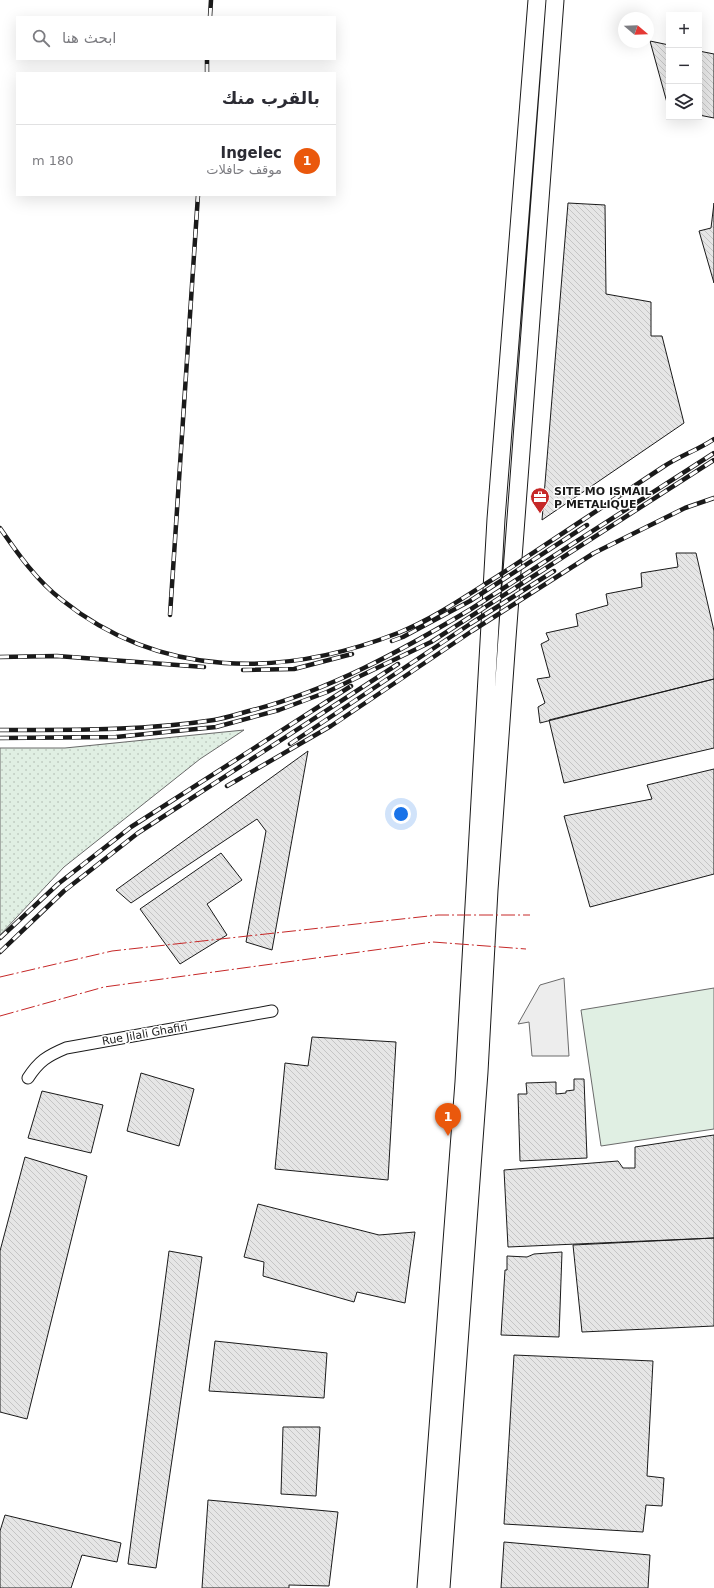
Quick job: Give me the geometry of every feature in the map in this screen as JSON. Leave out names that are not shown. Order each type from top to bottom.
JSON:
[{"type":"main road","points":[[426,1588],[464,1076],[496,519],[537,0]]},
{"type":"main road","points":[[441,1588],[479,1072],[489,882],[506,638],[555,0]]},
{"type":"street","name":"Rue Jilali Ghafiri","points":[[28,1078],[37,1065],[48,1056],[66,1048],[272,1011]]},
{"type":"green space","points":[[244,730],[200,759],[64,867],[0,935],[0,748],[65,748]]},
{"type":"green space","points":[[714,988],[714,1129],[601,1146],[581,1010]]},
{"type":"shaded area","points":[[564,978],[569,1056],[532,1056],[529,1022],[518,1024],[540,985]]},
{"type":"building","points":[[654,42],[666,44],[666,99],[652,48],[654,48]]},
{"type":"building","points":[[702,52],[714,54],[714,118],[702,116]]},
{"type":"building","points":[[568,203],[605,205],[606,294],[651,302],[651,336],[662,336],[684,423],[542,520]]},
{"type":"building","points":[[714,203],[714,283],[699,231],[711,228]]},
{"type":"building","points":[[676,553],[696,553],[714,631],[714,679],[540,723],[538,707],[545,703],[537,679],[550,677],[541,644],[549,640],[546,633],[578,626],[576,614],[608,605],[606,594],[642,587],[641,573],[678,567]]},
{"type":"building","points":[[714,679],[714,748],[564,783],[549,720]]},
{"type":"building","points":[[308,751],[272,950],[246,942],[266,831],[257,819],[131,903],[116,890]]},
{"type":"building","points":[[714,769],[714,874],[590,907],[564,816],[652,799],[647,785]]},
{"type":"building","points":[[221,853],[242,880],[207,904],[227,935],[180,964],[140,909]]},
{"type":"building","points":[[312,1037],[396,1042],[388,1180],[275,1169],[285,1063],[308,1066]]},
{"type":"building","points":[[141,1073],[194,1089],[179,1146],[127,1131]]},
{"type":"building","points":[[574,1079],[584,1079],[587,1158],[520,1161],[518,1094],[527,1094],[526,1083],[556,1082],[556,1094],[566,1093],[566,1091],[574,1090]]},
{"type":"building","points":[[42,1091],[103,1105],[91,1153],[28,1138]]},
{"type":"building","points":[[714,1135],[714,1238],[508,1247],[504,1170],[618,1161],[623,1168],[635,1168],[635,1147]]},
{"type":"building","points":[[25,1157],[87,1176],[27,1419],[0,1412],[0,1251]]},
{"type":"building","points":[[258,1204],[379,1235],[415,1232],[405,1303],[357,1292],[354,1302],[263,1276],[264,1262],[244,1257]]},
{"type":"building","points":[[714,1238],[714,1326],[582,1332],[573,1245]]},
{"type":"building","points":[[169,1251],[202,1257],[156,1568],[128,1564]]},
{"type":"building","points":[[562,1252],[559,1337],[501,1335],[507,1256],[527,1257],[534,1254]]},
{"type":"building","points":[[215,1341],[327,1353],[324,1398],[209,1391]]},
{"type":"building","points":[[514,1355],[653,1361],[647,1476],[664,1478],[662,1506],[646,1505],[643,1532],[504,1524]]},
{"type":"building","points":[[283,1427],[320,1427],[316,1496],[281,1494]]},
{"type":"building","points":[[208,1500],[338,1512],[329,1586],[289,1585],[289,1588],[202,1588]]},
{"type":"building","points":[[5,1515],[121,1543],[117,1562],[82,1555],[71,1588],[0,1588],[0,1531]]},
{"type":"building","points":[[504,1542],[650,1555],[648,1588],[501,1588]]},
{"type":"railway","points":[[210,16],[211,0]]},
{"type":"railway","points":[[207,60],[207,72]]},
{"type":"railway","points":[[170,615],[198,196]]},
{"type":"railway","points":[[0,528],[28,567],[53,593],[100,626],[140,645],[181,657],[224,663],[267,663],[311,658],[355,648],[398,633],[424,621],[498,576],[669,463],[714,439]]},
{"type":"railway","points":[[0,730],[107,729],[187,724],[227,717],[278,703],[307,693],[363,668],[445,625],[714,453]]},
{"type":"railway","points":[[0,738],[116,737],[216,727],[279,710],[327,692],[431,642],[714,460]]},
{"type":"railway","points":[[227,786],[331,726],[472,631],[594,553],[685,508],[714,498]]},
{"type":"railway","points":[[392,641],[403,637],[470,601],[587,525]]},
{"type":"railway","points":[[290,744],[470,624],[554,571]]},
{"type":"railway","points":[[243,670],[294,669],[352,654]]},
{"type":"railway","points":[[0,657],[57,656],[204,667]]},
{"type":"railway","points":[[0,952],[64,891],[138,833],[398,664]]},
{"type":"railway","points":[[0,938],[58,884],[131,827],[351,686]]},
{"type":"power","points":[[0,977],[112,951],[438,915],[530,915]]},
{"type":"power","points":[[0,1016],[104,987],[433,942],[526,949]]},
{"type":"place","name":"SITE MO ISMAIL P METALIQUE","points":[[540,514]]},
{"type":"place","name":"Ingelec","points":[[448,1136]]}]
